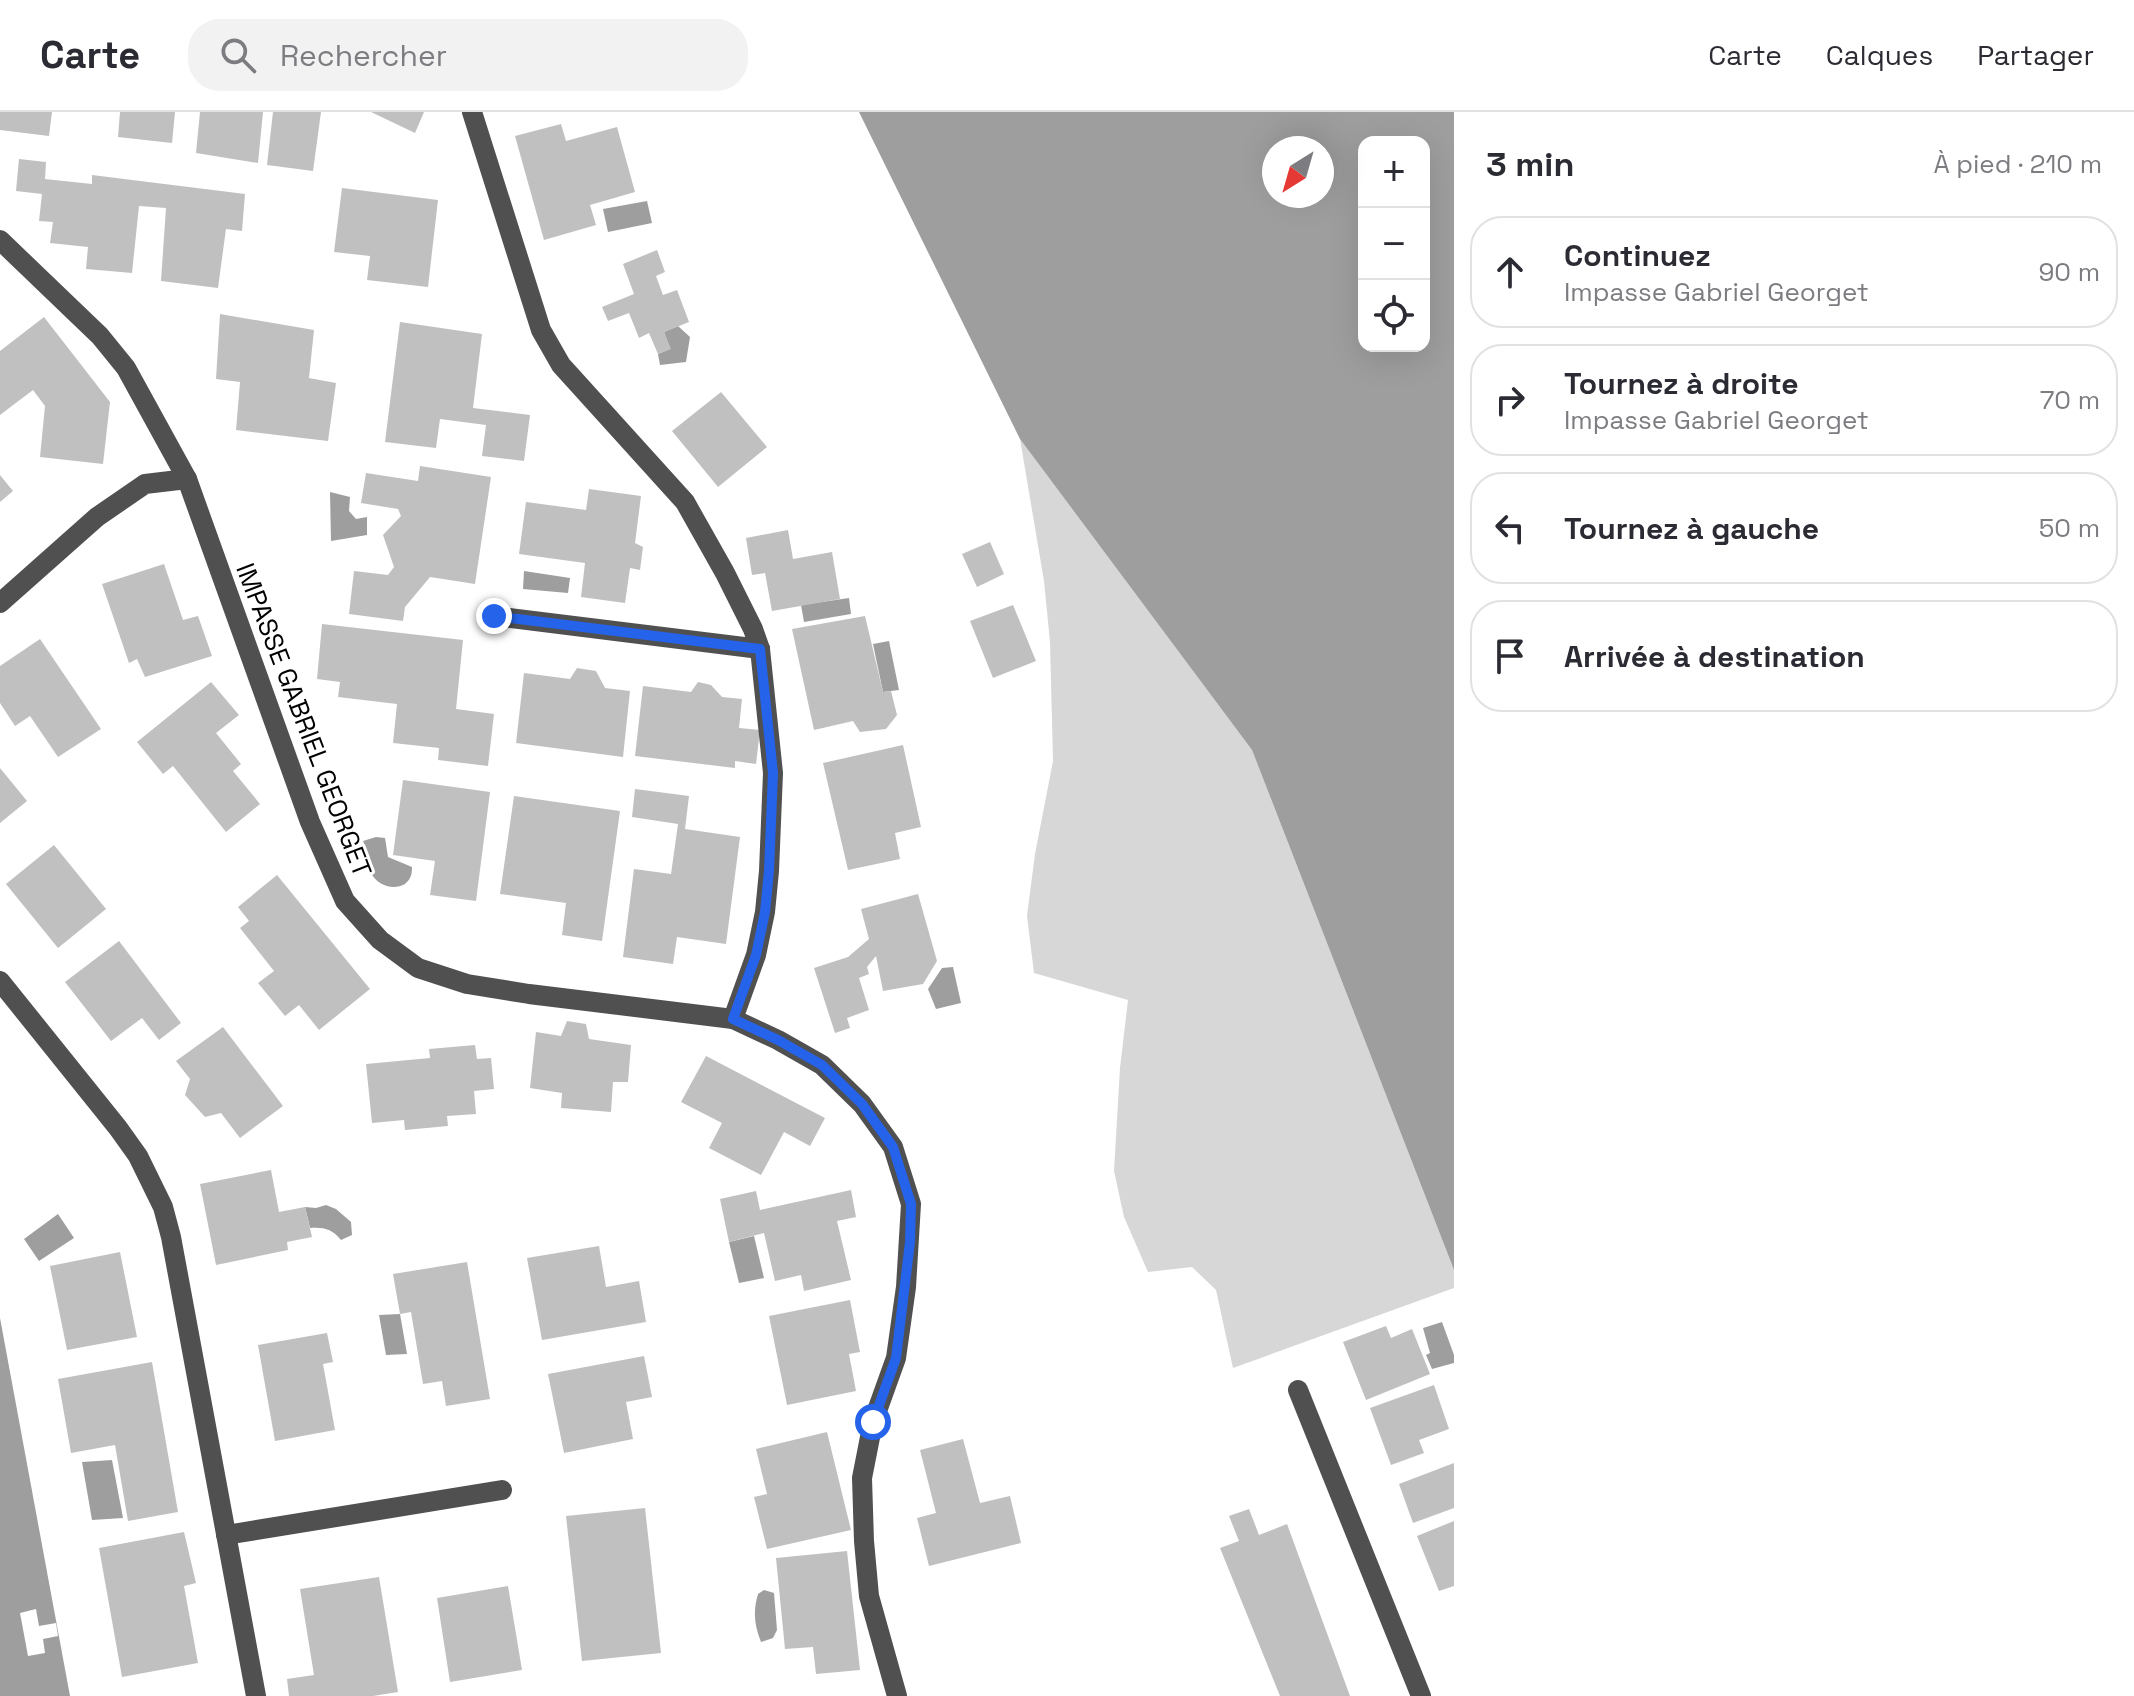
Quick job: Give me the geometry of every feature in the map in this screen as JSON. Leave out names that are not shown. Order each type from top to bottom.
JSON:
[{"type":"street","points":[[472,112],[541,330],[561,365],[685,502],[725,573],[760,649],[773,773],[769,871],[756,955],[733,1019]]},
{"type":"street","name":"IMPASSE GABRIEL GEORGET","points":[[0,240],[100,336],[126,368],[187,479],[310,822],[345,901],[380,940],[418,968],[467,984],[733,1019],[822,1065],[862,1104],[893,1147],[911,1204],[906,1287],[896,1358],[873,1422],[862,1478],[869,1596],[897,1696]]},
{"type":"street","points":[[0,603],[97,517],[145,484],[187,479]]},
{"type":"street","points":[[494,616],[760,649]]},
{"type":"street","points":[[0,981],[118,1128],[138,1156],[163,1207],[256,1696]]},
{"type":"street","points":[[1298,1390],[1421,1696]]},
{"type":"street","points":[[226,1535],[502,1490]]},
{"type":"shaded area","points":[[859,112],[1454,112],[1454,1270],[1252,750],[1020,439]]},
{"type":"shaded area","points":[[647,201],[652,223],[608,232],[603,209]]},
{"type":"shaded area","points":[[678,326],[690,337],[686,362],[660,365],[658,354],[670,349],[664,332]]},
{"type":"shaded area","points":[[1020,439],[1252,750],[1454,1270],[1454,1288],[1233,1368],[1216,1290],[1192,1267],[1148,1272],[1124,1217],[1114,1171],[1120,1068],[1128,1000],[1034,973],[1027,916],[1053,761],[1050,642],[1044,581]]},
{"type":"shaded area","points":[[330,492],[350,497],[349,511],[356,519],[367,517],[367,535],[331,541]]},
{"type":"shaded area","points":[[524,571],[570,578],[568,593],[523,589]]},
{"type":"shaded area","points":[[849,598],[851,614],[804,622],[801,605]]},
{"type":"shaded area","points":[[889,641],[899,690],[883,692],[873,644]]},
{"type":"shaded area","points":[[385,838],[388,857],[412,867],[411,876],[405,884],[386,886],[371,873],[363,841]]},
{"type":"shaded area","points":[[953,967],[961,1003],[936,1009],[928,989],[942,968]]},
{"type":"shaded area","points":[[326,1205],[351,1222],[352,1235],[341,1240],[327,1230],[310,1228],[305,1207]]},
{"type":"shaded area","points":[[58,1214],[74,1238],[39,1261],[24,1239]]},
{"type":"shaded area","points":[[754,1236],[764,1278],[739,1283],[729,1242]]},
{"type":"shaded area","points":[[400,1314],[407,1354],[386,1355],[379,1315]]},
{"type":"shaded area","points":[[0,1318],[70,1696],[0,1696]]},
{"type":"shaded area","points":[[1442,1322],[1454,1363],[1432,1369],[1426,1355],[1430,1353],[1423,1328]]},
{"type":"shaded area","points":[[112,1460],[123,1518],[92,1520],[82,1462]]},
{"type":"shaded area","points":[[764,1590],[774,1593],[777,1630],[773,1638],[761,1642],[755,1612],[758,1594]]},
{"type":"pier","points":[[36,1609],[39,1626],[56,1623],[58,1636],[43,1639],[45,1653],[28,1656],[20,1613]]},
{"type":"building","points":[[0,112],[52,112],[49,136],[0,130]]},
{"type":"building","points":[[120,112],[175,112],[172,143],[118,137]]},
{"type":"building","points":[[200,112],[263,112],[258,163],[196,153]]},
{"type":"building","points":[[273,112],[321,112],[313,171],[267,165]]},
{"type":"building","points":[[371,112],[424,112],[415,133]]},
{"type":"building","points":[[561,124],[566,141],[617,127],[635,192],[590,205],[596,225],[544,240],[515,136]]},
{"type":"building","points":[[19,159],[46,162],[45,179],[92,184],[92,175],[245,194],[242,231],[226,229],[218,288],[161,281],[166,208],[139,206],[132,273],[86,269],[88,247],[50,243],[53,222],[39,221],[42,194],[16,191]]},
{"type":"building","points":[[342,188],[438,200],[428,287],[367,280],[370,256],[334,252]]},
{"type":"building","points":[[657,250],[665,272],[656,276],[663,295],[677,290],[689,322],[664,332],[671,349],[658,354],[649,333],[639,338],[629,313],[608,321],[602,307],[634,294],[623,264]]},
{"type":"building","points":[[220,314],[314,330],[309,378],[336,383],[328,441],[236,430],[240,382],[216,379]]},
{"type":"building","points":[[44,317],[110,402],[103,464],[40,457],[45,406],[33,390],[0,415],[0,351]]},
{"type":"building","points":[[400,322],[482,334],[473,408],[530,415],[524,461],[482,456],[486,425],[440,419],[436,448],[385,442]]},
{"type":"building","points":[[721,392],[767,447],[718,487],[672,431]]},
{"type":"building","points":[[420,466],[491,477],[475,584],[430,577],[405,607],[403,621],[349,614],[354,571],[388,575],[394,567],[383,535],[401,516],[398,509],[361,503],[366,473],[418,481]]},
{"type":"building","points":[[0,475],[13,491],[0,502]]},
{"type":"building","points":[[589,489],[641,496],[635,543],[643,547],[640,570],[630,568],[625,603],[581,597],[585,563],[519,554],[526,502],[586,510]]},
{"type":"building","points":[[788,530],[793,559],[832,552],[840,599],[772,611],[765,573],[752,575],[746,538]]},
{"type":"building","points":[[990,542],[1004,574],[977,587],[962,554]]},
{"type":"building","points":[[164,564],[183,620],[198,616],[212,656],[145,677],[137,659],[129,663],[102,584]]},
{"type":"building","points":[[1013,605],[1036,661],[993,678],[970,621]]},
{"type":"building","points":[[865,616],[883,692],[891,691],[897,715],[886,729],[860,732],[853,721],[814,730],[792,629]]},
{"type":"building","points":[[322,624],[463,640],[456,709],[494,714],[488,766],[438,760],[439,748],[393,743],[397,704],[338,697],[340,682],[317,679]]},
{"type":"building","points":[[40,639],[101,729],[58,757],[30,716],[15,726],[0,703],[0,666]]},
{"type":"building","points":[[577,668],[596,671],[605,688],[630,691],[623,757],[516,743],[524,673],[570,679]]},
{"type":"building","points":[[211,682],[239,715],[216,733],[241,764],[233,771],[260,804],[226,832],[173,766],[163,774],[137,742]]},
{"type":"building","points":[[698,682],[711,685],[722,697],[742,699],[739,728],[760,730],[756,764],[735,761],[735,768],[635,756],[643,686],[691,692]]},
{"type":"building","points":[[903,745],[921,827],[895,833],[900,859],[848,870],[823,763]]},
{"type":"building","points":[[0,768],[27,801],[0,823]]},
{"type":"building","points":[[403,780],[490,792],[476,901],[430,895],[435,861],[393,855]]},
{"type":"building","points":[[635,789],[689,796],[685,829],[740,837],[726,944],[677,937],[673,964],[623,957],[634,869],[671,874],[678,824],[632,817]]},
{"type":"building","points":[[514,796],[620,811],[602,941],[562,935],[566,903],[500,894]]},
{"type":"building","points":[[54,845],[106,909],[58,948],[6,884]]},
{"type":"building","points":[[277,875],[370,989],[319,1030],[299,1005],[285,1016],[258,983],[274,971],[240,928],[249,921],[238,907]]},
{"type":"building","points":[[918,894],[937,961],[923,984],[883,991],[876,956],[867,967],[869,974],[859,978],[869,1010],[847,1018],[850,1028],[835,1033],[814,968],[848,957],[869,939],[861,909]]},
{"type":"building","points":[[119,941],[181,1023],[159,1040],[142,1018],[111,1041],[65,982]]},
{"type":"building","points":[[567,1021],[586,1024],[589,1039],[631,1045],[628,1082],[613,1082],[611,1112],[561,1108],[562,1093],[530,1088],[536,1032],[561,1036]]},
{"type":"building","points":[[223,1027],[283,1106],[240,1138],[221,1113],[205,1117],[185,1095],[190,1079],[176,1061]]},
{"type":"building","points":[[475,1045],[477,1059],[491,1058],[494,1089],[474,1091],[476,1114],[447,1116],[448,1126],[405,1130],[404,1120],[372,1123],[366,1064],[430,1058],[429,1049]]},
{"type":"building","points":[[706,1056],[825,1118],[810,1146],[784,1132],[761,1175],[709,1148],[722,1123],[681,1102]]},
{"type":"building","points":[[271,1170],[279,1212],[305,1207],[312,1237],[287,1242],[288,1250],[216,1265],[200,1184]]},
{"type":"building","points":[[851,1190],[856,1217],[837,1221],[851,1280],[804,1291],[801,1275],[775,1281],[764,1233],[729,1242],[720,1199],[756,1191],[760,1210]]},
{"type":"building","points":[[599,1246],[606,1287],[639,1281],[646,1322],[542,1340],[527,1258]]},
{"type":"building","points":[[120,1252],[137,1337],[67,1350],[50,1266]]},
{"type":"building","points":[[467,1262],[490,1399],[446,1406],[442,1381],[423,1384],[411,1312],[400,1314],[393,1274]]},
{"type":"building","points":[[850,1300],[860,1352],[849,1354],[856,1391],[787,1405],[769,1316]]},
{"type":"building","points":[[1386,1326],[1391,1338],[1412,1329],[1430,1374],[1366,1400],[1343,1342]]},
{"type":"building","points":[[327,1333],[333,1362],[323,1364],[335,1430],[275,1441],[258,1345]]},
{"type":"building","points":[[644,1356],[652,1397],[626,1402],[633,1439],[564,1453],[548,1374]]},
{"type":"building","points":[[152,1362],[178,1512],[128,1521],[115,1445],[71,1453],[58,1379]]},
{"type":"building","points":[[1434,1385],[1449,1429],[1419,1440],[1424,1453],[1391,1465],[1370,1408]]},
{"type":"building","points":[[827,1432],[851,1530],[767,1549],[754,1497],[767,1494],[756,1449]]},
{"type":"building","points":[[963,1439],[980,1503],[1010,1496],[1021,1543],[929,1566],[917,1518],[936,1513],[920,1450]]},
{"type":"building","points":[[1454,1463],[1454,1508],[1413,1523],[1399,1484]]},
{"type":"building","points":[[645,1508],[661,1653],[582,1661],[566,1516]]},
{"type":"building","points":[[1249,1509],[1259,1535],[1287,1524],[1350,1696],[1280,1696],[1220,1548],[1239,1541],[1229,1516]]},
{"type":"building","points":[[1454,1521],[1454,1586],[1439,1591],[1417,1536]]},
{"type":"building","points":[[184,1532],[196,1583],[184,1586],[198,1663],[122,1677],[99,1548]]},
{"type":"building","points":[[847,1551],[860,1670],[816,1674],[813,1647],[785,1649],[776,1558]]},
{"type":"building","points":[[379,1577],[398,1692],[373,1696],[289,1696],[287,1679],[314,1675],[300,1589]]},
{"type":"building","points":[[508,1586],[522,1670],[450,1682],[437,1598]]},
{"type":"route","points":[[494,616],[760,649],[773,773],[769,871],[756,955],[733,1019],[822,1065],[862,1104],[893,1147],[911,1204],[910,1242],[896,1358],[873,1422]]}]
